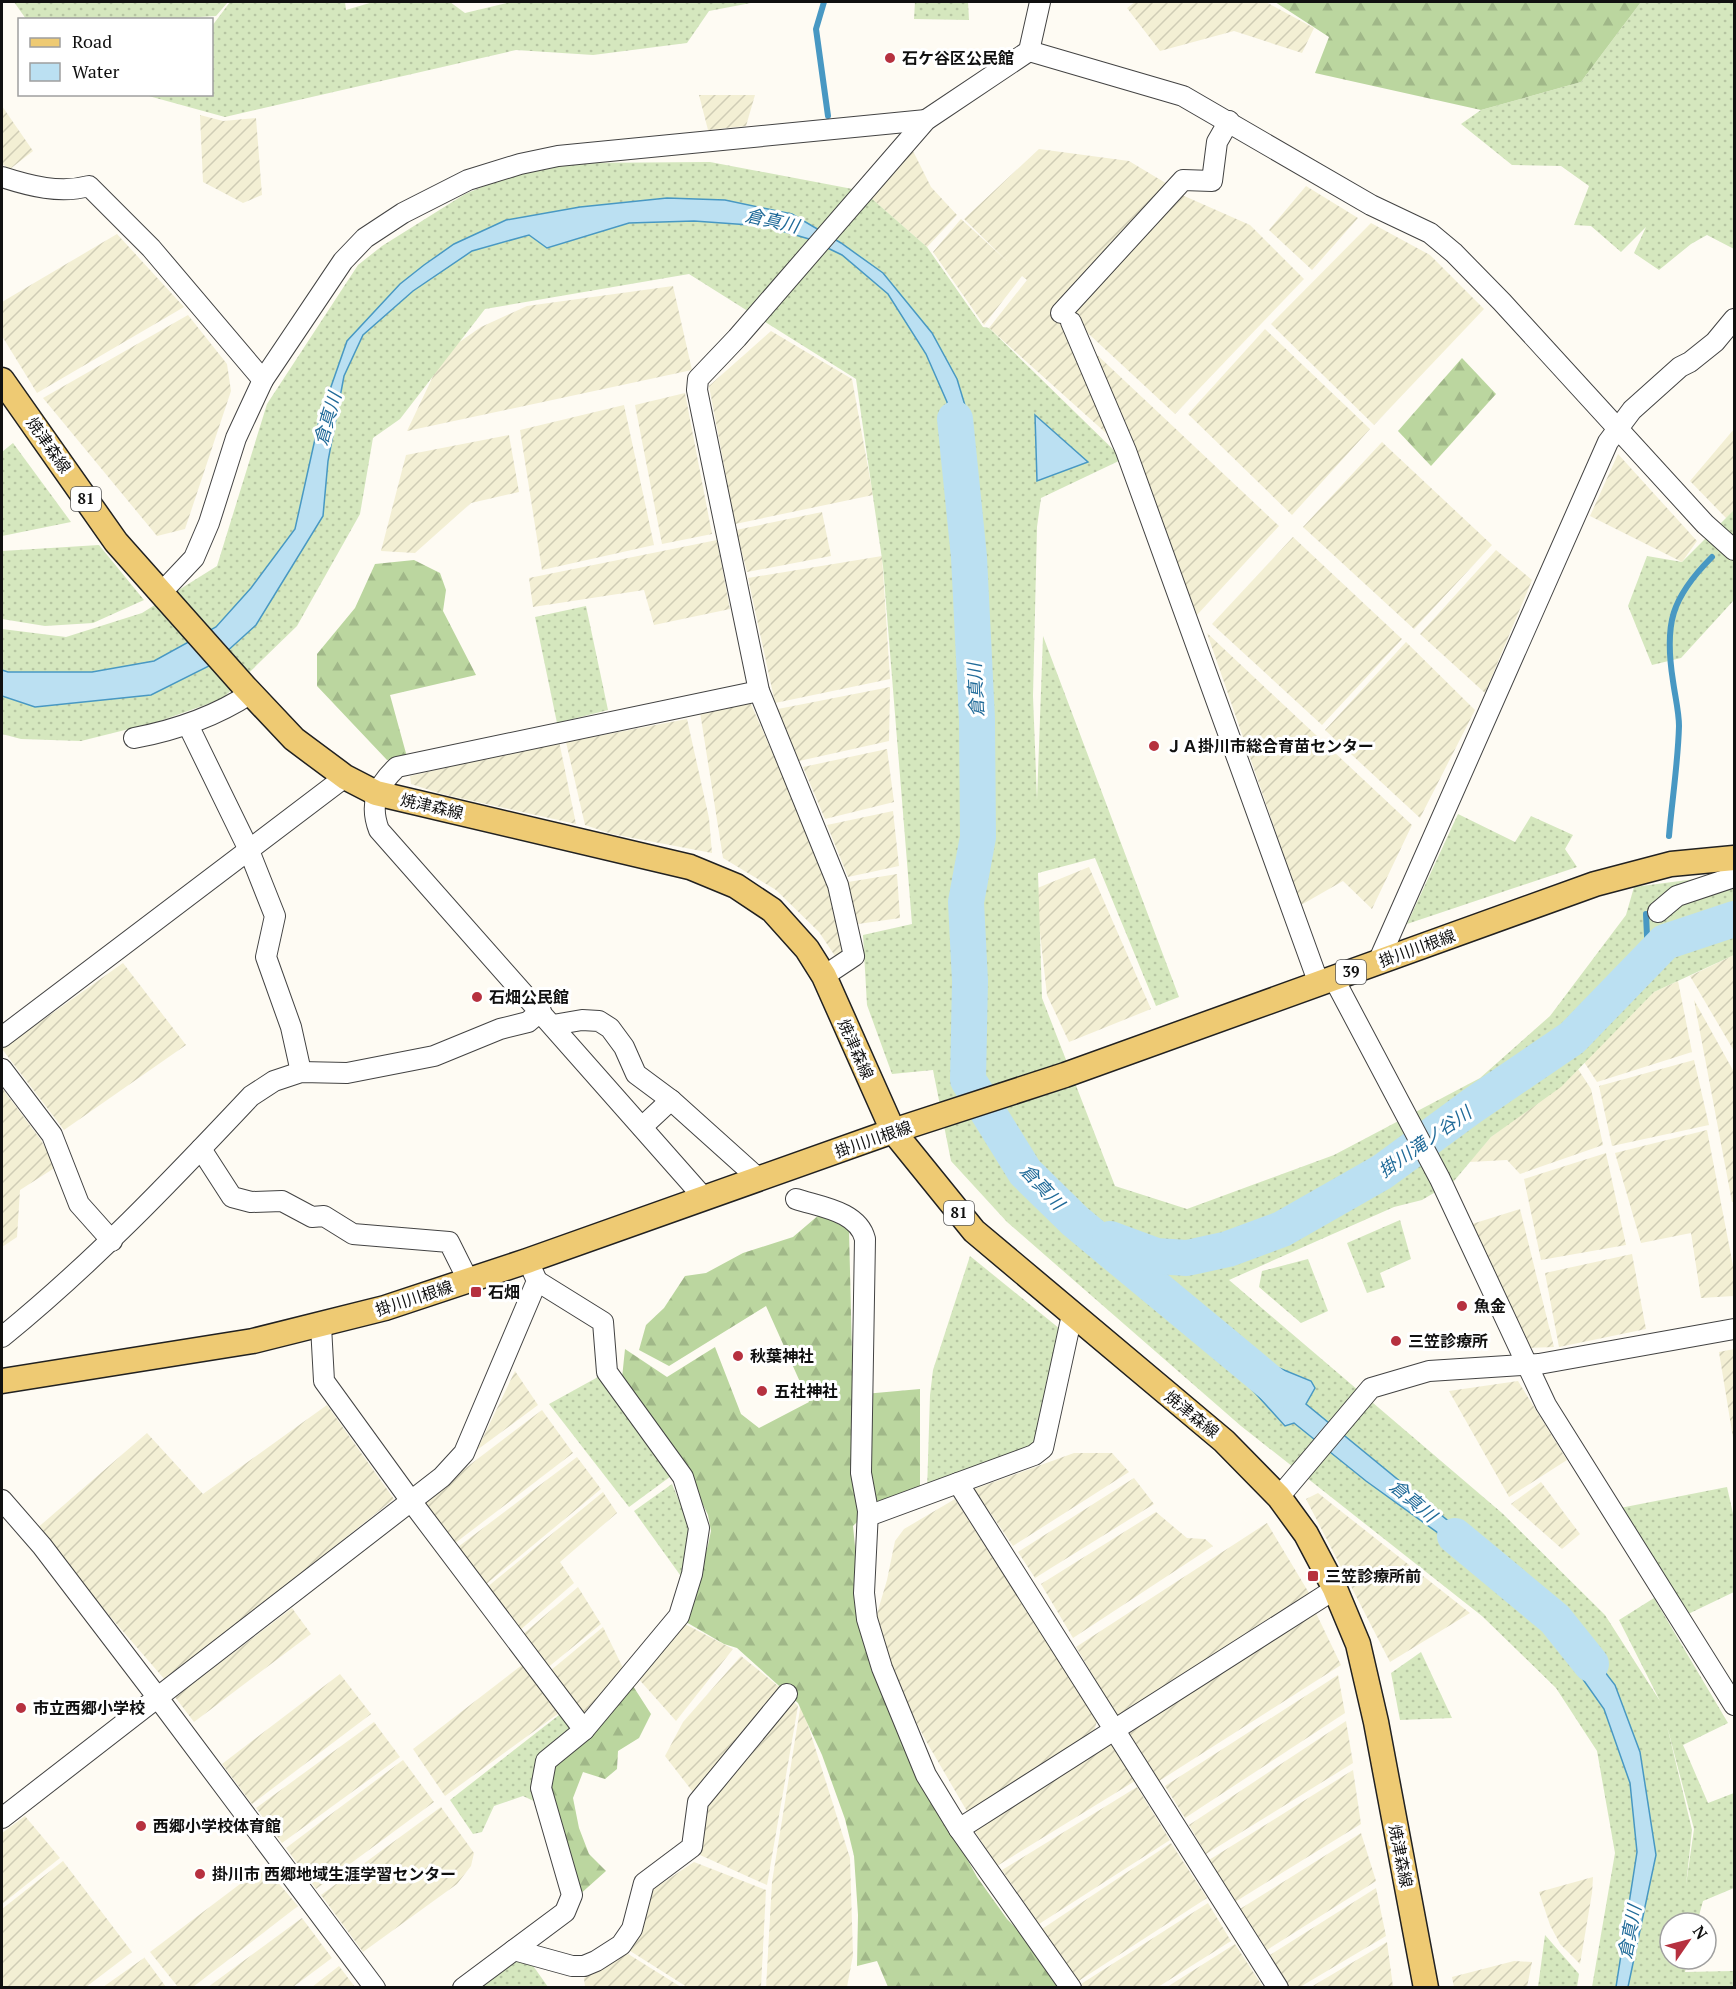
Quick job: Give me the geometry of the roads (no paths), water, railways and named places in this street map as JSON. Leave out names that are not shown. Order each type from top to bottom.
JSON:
[{"type":"main road","name":"焼津森線","points":[[2,380],[116,542],[160,593],[294,739],[345,777],[376,793],[699,870],[736,886],[772,910],[807,949],[824,976],[892,1131],[974,1231],[1224,1441],[1279,1497],[1306,1534],[1335,1589],[1358,1644],[1376,1722],[1426,1988]]},
{"type":"main road","name":"掛川川根線","points":[[2,1382],[253,1341],[321,1326],[386,1308],[468,1280],[532,1271],[759,1179],[892,1131],[1059,1077],[1595,884],[1671,864],[1734,858]]},
{"type":"street","points":[[824,976],[854,956],[837,885],[759,691],[697,390],[698,379],[783,286],[926,120],[1029,51],[1040,2]]},
{"type":"street","points":[[1029,51],[1183,96],[1371,205],[1430,233],[1454,253],[1502,302],[1705,524],[1734,550]]},
{"type":"street","points":[[160,593],[194,558],[209,523],[236,438],[262,380],[325,285],[365,238],[403,213],[468,180],[520,164],[558,156],[926,120]]},
{"type":"street","points":[[1228,121],[1217,142],[1212,181],[1183,180],[1066,318],[1130,462],[1326,981],[1440,1179],[1525,1366],[1546,1405],[1734,1705]]},
{"type":"street","points":[[2,177],[25,184],[71,191],[89,186],[151,248],[262,380]]},
{"type":"street","points":[[1378,962],[1608,442],[1632,410],[1680,366],[1690,362],[1715,342],[1734,319]]},
{"type":"street","points":[[134,738],[173,731],[225,710],[248,690]]},
{"type":"street","points":[[705,1199],[379,830],[373,815],[376,793],[397,768],[759,691]]},
{"type":"street","points":[[188,725],[248,848],[275,916],[266,957],[291,1027],[301,1072]]},
{"type":"street","points":[[2,1037],[248,848],[345,777]]},
{"type":"street","points":[[1658,912],[1677,896],[1734,877]]},
{"type":"street","points":[[2,1337],[59,1291],[112,1241],[251,1096],[274,1081],[301,1072],[347,1073],[434,1056],[500,1029],[547,1018],[599,1021],[616,1036],[636,1074],[671,1100],[759,1179]]},
{"type":"street","points":[[2,1069],[52,1135],[79,1204],[112,1241]]},
{"type":"street","points":[[642,1127],[671,1100]]},
{"type":"street","points":[[201,1149],[232,1197],[251,1202],[282,1201],[312,1217],[324,1216],[353,1234],[449,1242],[468,1280]]},
{"type":"street","points":[[796,1199],[852,1218],[862,1227],[865,1239],[861,1473],[867,1516],[864,1593],[867,1619],[882,1668],[926,1775],[959,1829],[1071,1988]]},
{"type":"street","points":[[2,1818],[442,1477],[464,1452],[532,1271],[603,1322],[607,1372],[682,1477],[699,1528],[692,1574],[679,1616],[584,1730],[546,1761],[541,1788],[572,1895],[565,1912],[463,1988]]},
{"type":"street","points":[[867,1516],[1034,1455],[1043,1448],[1072,1315]]},
{"type":"street","points":[[321,1326],[324,1381],[411,1502],[584,1730]]},
{"type":"street","points":[[1279,1497],[1371,1388],[1409,1375],[1451,1369],[1525,1366],[1734,1329]]},
{"type":"street","points":[[958,1483],[1278,1988]]},
{"type":"street","points":[[2,1500],[42,1546],[375,1988]]},
{"type":"street","points":[[959,1829],[1335,1589]]},
{"type":"street","points":[[514,1950],[572,1966],[584,1966],[621,1945],[632,1929],[644,1883],[692,1847],[698,1802],[787,1695]]},
{"type":"water","points":[[667,198],[725,200],[792,214],[841,243],[883,273],[932,333],[957,379],[973,432],[977,517],[969,552],[959,467],[947,402],[926,354],[888,294],[842,255],[809,239],[765,226],[694,221],[629,223],[547,248],[529,235],[472,251],[413,291],[363,335],[344,376],[328,461],[323,516],[256,625],[213,664],[151,695],[35,707],[2,696],[2,670],[8,672],[92,672],[154,661],[216,627],[251,588],[295,529],[319,421],[347,341],[400,284],[424,265],[454,244],[506,220],[580,207]]},
{"type":"water","points":[[1035,415],[1088,462],[1037,481]]},
{"type":"water","points":[[1219,1353],[1279,1368],[1311,1381],[1315,1388],[1306,1404],[1502,1565],[1488,1569],[1366,1481],[1294,1423],[1285,1426]]},
{"type":"water","points":[[1565,1620],[1615,1685],[1640,1752],[1656,1855],[1628,1987],[1616,1987],[1637,1852],[1630,1783],[1604,1709],[1546,1627],[1556,1629]]},
{"type":"waterway","points":[[824,2],[816,29],[828,116]]},
{"type":"waterway","name":"倉真川","points":[[955,419],[969,557],[977,719],[978,837],[966,902],[970,981],[968,1080],[1025,1172],[1075,1221],[1279,1390]]},
{"type":"waterway","points":[[1669,836],[1679,726],[1670,661],[1671,628],[1679,599],[1712,557]]},
{"type":"waterway","points":[[1646,914],[1648,958]]},
{"type":"waterway","name":"掛川滝ノ谷川","points":[[1110,1239],[1156,1256],[1187,1258],[1228,1249],[1282,1229],[1382,1172],[1472,1106],[1572,1038],[1665,942],[1734,919]]},
{"type":"waterway","name":"倉真川","points":[[1455,1536],[1555,1619],[1591,1664]]},
{"type":"place","name":"石ケ谷区公民館","points":[[890,58]]},
{"type":"place","name":"ＪＡ掛川市総合育苗センター","points":[[1154,746]]},
{"type":"place","name":"石畑公民館","points":[[477,997]]},
{"type":"place","name":"石畑","points":[[476,1292]]},
{"type":"place","name":"魚金","points":[[1462,1306]]},
{"type":"place","name":"三笠診療所","points":[[1396,1341]]},
{"type":"place","name":"秋葉神社","points":[[738,1356]]},
{"type":"place","name":"五社神社","points":[[762,1391]]},
{"type":"place","name":"三笠診療所前","points":[[1313,1576]]},
{"type":"place","name":"市立西郷小学校","points":[[21,1708]]},
{"type":"place","name":"西郷小学校体育館","points":[[141,1826]]},
{"type":"place","name":"掛川市 西郷地域生涯学習センター","points":[[200,1874]]}]
